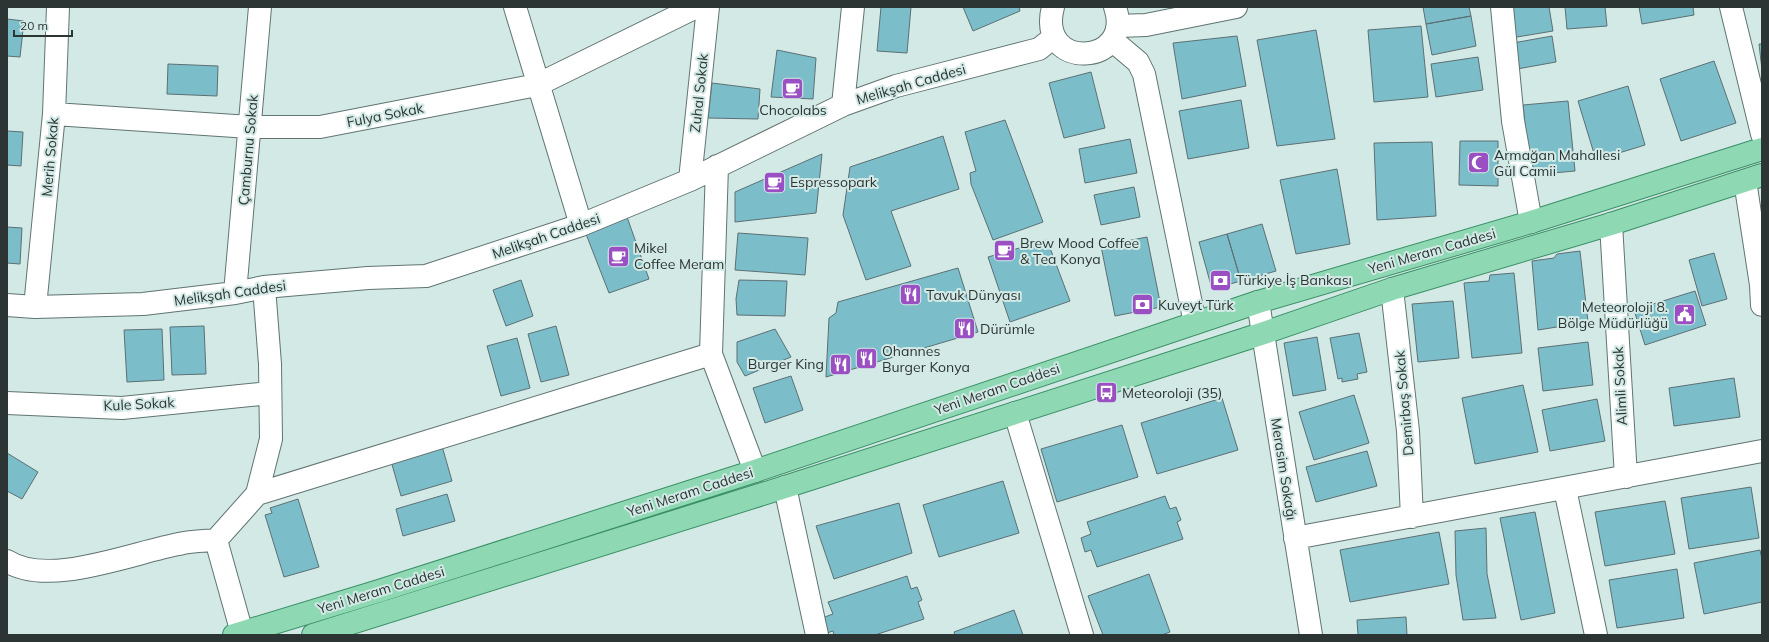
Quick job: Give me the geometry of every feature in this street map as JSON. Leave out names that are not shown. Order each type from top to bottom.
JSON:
[{"type":"main road","name":"Yeni Meram Caddesi","points":[[238,634],[379,591],[755,471],[1258,302],[1531,222],[1762,150]]},
{"type":"main road","name":"Yeni Meram Caddesi","points":[[313,635],[785,487],[1264,333],[1392,289],[1611,224],[1753,178]]},
{"type":"street","name":"Merih Sokak","points":[[35,307],[54,114],[58,7]]},
{"type":"street","name":"Çamburnu Sokak","points":[[236,293],[260,7]]},
{"type":"street","points":[[515,7],[537,85],[581,226]]},
{"type":"street","name":"Fulya Sokak","points":[[54,114],[250,127],[320,127],[537,85],[696,7]]},
{"type":"street","name":"Zuhal Sokak","points":[[690,180],[708,7]]},
{"type":"street","points":[[843,105],[853,7]]},
{"type":"street","points":[[1053,7],[1050,17],[1054,37],[1061,46],[1071,52],[1082,54],[1094,53],[1104,48],[1115,24]]},
{"type":"street","points":[[1115,24],[1146,25],[1236,7]]},
{"type":"street","points":[[1502,7],[1513,121],[1531,222]]},
{"type":"street","points":[[1731,7],[1762,134]]},
{"type":"street","points":[[1115,24],[1144,74],[1195,323]]},
{"type":"street","name":"Melikşah Caddesi","points":[[7,306],[35,307],[143,304],[236,293],[264,287],[368,278],[426,276],[581,226],[690,180],[843,105],[896,86],[1039,49],[1054,37]]},
{"type":"street","points":[[717,166],[711,354],[755,471]]},
{"type":"street","points":[[1753,178],[1762,291]]},
{"type":"street","name":"Alimli Sokak","points":[[1611,224],[1626,477]]},
{"type":"street","points":[[7,561],[13,565],[32,570],[70,570],[180,544],[216,540],[257,494],[271,439],[264,287]]},
{"type":"street","name":"Demirbaş Sokak","points":[[1392,289],[1408,431],[1412,517]]},
{"type":"street","name":"Merasim Sokağı","points":[[1258,302],[1311,635]]},
{"type":"street","points":[[257,494],[711,354]]},
{"type":"street","name":"Kule Sokak","points":[[7,403],[122,408],[270,393]]},
{"type":"street","points":[[1015,413],[1082,635]]},
{"type":"street","points":[[1295,538],[1565,489],[1762,451]]},
{"type":"street","points":[[785,487],[817,635]]},
{"type":"street","points":[[1565,489],[1596,635]]},
{"type":"street","points":[[216,540],[238,634]]},
{"type":"building","points":[[881,7],[911,7],[907,53],[877,51]]},
{"type":"building","points":[[963,7],[1019,7],[1020,11],[973,31]]},
{"type":"building","points":[[1423,7],[1469,7],[1471,16],[1426,24]]},
{"type":"building","points":[[1506,7],[1549,7],[1553,31],[1511,38]]},
{"type":"building","points":[[1565,7],[1605,7],[1607,26],[1567,29]]},
{"type":"building","points":[[1639,7],[1693,7],[1694,15],[1642,24]]},
{"type":"building","points":[[1471,16],[1476,46],[1432,55],[1426,24]]},
{"type":"building","points":[[7,19],[24,21],[20,57],[7,56]]},
{"type":"building","points":[[1421,26],[1428,97],[1374,102],[1368,30]]},
{"type":"building","points":[[1316,30],[1335,139],[1277,146],[1257,40]]},
{"type":"building","points":[[1237,36],[1246,86],[1182,99],[1173,43]]},
{"type":"building","points":[[1552,36],[1556,62],[1517,69],[1513,43]]},
{"type":"building","points":[[1759,44],[1762,44],[1762,70]]},
{"type":"building","points":[[777,50],[816,58],[813,99],[771,97]]},
{"type":"building","points":[[1478,57],[1483,90],[1436,97],[1431,64]]},
{"type":"building","points":[[1714,61],[1736,123],[1681,141],[1660,79]]},
{"type":"building","points":[[168,64],[218,66],[217,96],[167,94]]},
{"type":"building","points":[[1091,72],[1105,128],[1064,138],[1049,83]]},
{"type":"building","points":[[712,83],[760,89],[758,119],[708,118]]},
{"type":"building","points":[[1628,86],[1645,145],[1596,160],[1578,101]]},
{"type":"building","points":[[1241,100],[1249,148],[1188,159],[1179,111]]},
{"type":"building","points":[[1568,101],[1575,171],[1530,175],[1523,105]]},
{"type":"building","points":[[1005,120],[1043,222],[993,240],[971,184],[970,173],[976,171],[965,132]]},
{"type":"building","points":[[7,131],[23,132],[21,166],[7,165]]},
{"type":"building","points":[[943,136],[959,189],[891,211],[911,266],[866,280],[843,215],[850,167]]},
{"type":"building","points":[[1130,139],[1137,173],[1085,183],[1079,149]]},
{"type":"building","name":"Armağan Mahallesi Gül Camii","points":[[1460,141],[1498,141],[1498,186],[1459,185]]},
{"type":"building","points":[[1432,142],[1436,216],[1377,220],[1374,143]]},
{"type":"building","points":[[822,154],[816,213],[735,222],[735,192]]},
{"type":"building","points":[[1337,169],[1350,244],[1296,254],[1280,180]]},
{"type":"building","points":[[1134,187],[1140,217],[1101,225],[1094,195]]},
{"type":"building","name":"Mikel Coffee Meram","points":[[627,217],[649,279],[609,293],[586,234]]},
{"type":"building","points":[[1262,224],[1276,271],[1241,281],[1227,234]]},
{"type":"building","points":[[7,227],[22,228],[20,264],[7,263]]},
{"type":"building","points":[[738,233],[808,238],[805,275],[735,270]]},
{"type":"building","points":[[1227,234],[1241,281],[1212,289],[1199,242]]},
{"type":"building","points":[[1147,237],[1161,307],[1115,316],[1101,246]]},
{"type":"building","points":[[1047,240],[1070,301],[1010,322],[988,257]]},
{"type":"building","points":[[1580,251],[1588,322],[1538,330],[1532,261],[1554,258],[1557,254]]},
{"type":"building","points":[[1714,253],[1727,299],[1702,306],[1689,260]]},
{"type":"building","points":[[958,268],[978,332],[826,377],[829,318],[836,313],[838,302]]},
{"type":"building","points":[[1514,273],[1522,353],[1472,358],[1464,283],[1489,281],[1490,275]]},
{"type":"building","points":[[521,280],[533,316],[506,326],[493,290]]},
{"type":"building","points":[[739,280],[787,281],[785,316],[737,315],[736,299]]},
{"type":"building","points":[[1695,291],[1706,325],[1645,345],[1634,310]]},
{"type":"building","points":[[1453,301],[1459,358],[1418,362],[1412,304]]},
{"type":"building","points":[[204,326],[206,374],[172,375],[170,327]]},
{"type":"building","points":[[556,326],[569,375],[541,382],[528,334]]},
{"type":"building","points":[[162,329],[164,380],[127,382],[124,330]]},
{"type":"building","points":[[775,329],[791,357],[745,376],[737,362],[737,342]]},
{"type":"building","points":[[1359,333],[1367,372],[1357,374],[1358,379],[1342,382],[1342,378],[1338,379],[1330,338]]},
{"type":"building","points":[[1317,337],[1326,390],[1293,396],[1284,343]]},
{"type":"building","points":[[517,338],[530,388],[501,396],[487,346]]},
{"type":"building","points":[[1588,342],[1593,385],[1543,391],[1538,348]]},
{"type":"building","points":[[791,376],[803,410],[765,423],[753,388]]},
{"type":"building","points":[[1734,378],[1740,417],[1674,426],[1669,388]]},
{"type":"building","points":[[1523,385],[1538,452],[1475,464],[1462,398]]},
{"type":"building","points":[[1354,395],[1369,443],[1314,460],[1299,412]]},
{"type":"building","points":[[1222,398],[1238,450],[1157,474],[1141,423]]},
{"type":"building","points":[[1597,399],[1605,441],[1550,451],[1542,410]]},
{"type":"building","points":[[1122,425],[1138,477],[1057,502],[1041,449]]},
{"type":"building","points":[[442,446],[452,481],[401,496],[391,461]]},
{"type":"building","points":[[1367,451],[1377,486],[1316,502],[1306,467]]},
{"type":"building","points":[[7,453],[38,472],[22,499],[7,491]]},
{"type":"building","points":[[1003,481],[1019,533],[939,557],[923,505]]},
{"type":"building","points":[[1751,487],[1759,538],[1689,549],[1681,498]]},
{"type":"building","points":[[447,494],[455,521],[403,536],[396,509]]},
{"type":"building","points":[[1165,496],[1170,509],[1176,507],[1181,520],[1177,522],[1183,539],[1097,567],[1091,550],[1085,552],[1081,538],[1091,534],[1087,522]]},
{"type":"building","points":[[298,499],[319,567],[284,577],[265,515],[272,513],[270,508]]},
{"type":"building","points":[[1665,501],[1675,554],[1605,566],[1595,512]]},
{"type":"building","points":[[899,503],[912,553],[834,579],[816,526]]},
{"type":"building","points":[[1535,512],[1555,613],[1521,620],[1500,518]]},
{"type":"building","points":[[1486,528],[1487,574],[1496,618],[1463,620],[1456,575],[1455,531]]},
{"type":"building","points":[[1439,532],[1449,584],[1350,602],[1340,550]]},
{"type":"building","points":[[1760,550],[1762,559],[1762,602],[1704,614],[1694,563]]},
{"type":"building","points":[[1677,569],[1684,618],[1617,628],[1609,580]]},
{"type":"building","points":[[1149,574],[1170,632],[1162,635],[1103,635],[1088,596]]},
{"type":"building","points":[[907,576],[911,589],[917,587],[922,600],[918,602],[924,619],[875,635],[834,635],[833,631],[827,633],[822,618],[833,614],[828,602]]},
{"type":"building","points":[[1014,610],[1023,635],[955,635],[954,632]]},
{"type":"building","points":[[1406,617],[1407,635],[1358,635],[1357,620]]},
{"type":"place","name":"Chocolabs","points":[[793,88]]},
{"type":"place","name":"Armağan Mahallesi Gül Camii","points":[[1479,163]]},
{"type":"place","name":"Espressopark","points":[[775,182]]},
{"type":"place","name":"Brew Mood Coffee & Tea Konya","points":[[1004,251]]},
{"type":"place","name":"Mikel Coffee Meram","points":[[618,256]]},
{"type":"place","name":"Türkiye İş Bankası","points":[[1220,280]]},
{"type":"place","name":"Tavuk Dünyası","points":[[910,295]]},
{"type":"place","name":"Kuveyt Türk","points":[[1143,305]]},
{"type":"place","name":"Meteoroloji 8. Bölge Müdürlüğü","points":[[1684,315]]},
{"type":"place","name":"Dürümle","points":[[965,329]]},
{"type":"place","name":"Ohannes Burger Konya","points":[[867,359]]},
{"type":"place","name":"Burger King","points":[[840,364]]},
{"type":"place","name":"Meteoroloji (35)","points":[[1107,393]]}]
